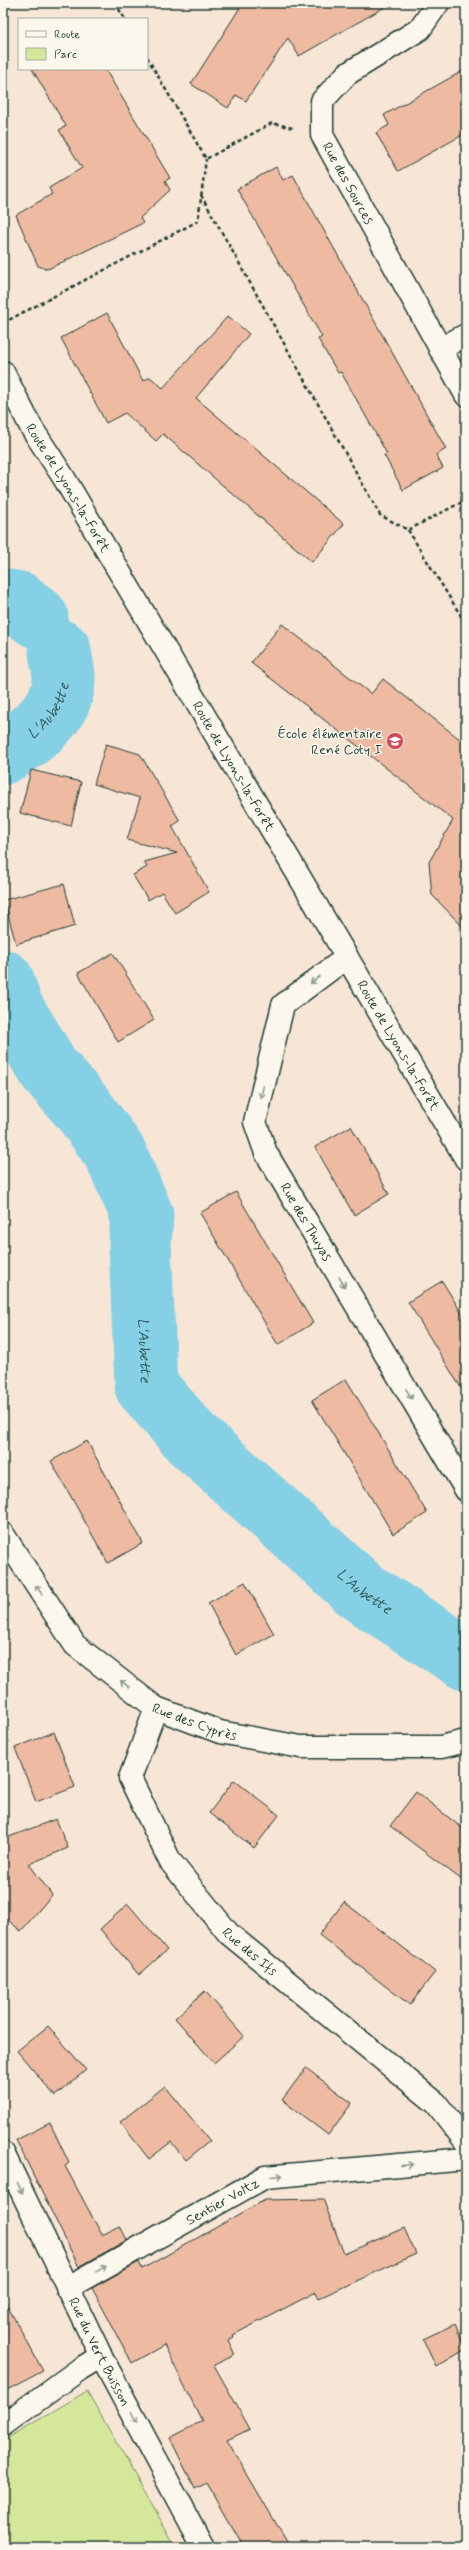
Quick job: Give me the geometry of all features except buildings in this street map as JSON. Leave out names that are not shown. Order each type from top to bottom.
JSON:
[{"type":"street","name":"Rue des Sources","points":[[438,3],[420,29],[347,74],[322,101],[322,135],[466,395]]},
{"type":"street","points":[[440,349],[466,335]]},
{"type":"street","name":"Route de Lyons-la-Forêt","points":[[3,372],[31,427],[64,478],[466,1159]]},
{"type":"street","name":"Rue des Thuyas","points":[[347,957],[283,1005],[255,1122],[266,1153],[466,1490]]},
{"type":"street","name":"Rue des Cyprès","points":[[3,1534],[75,1645],[156,1708],[220,1732],[301,1747],[441,1747],[466,1741]]},
{"type":"street","name":"Rue des Ifs","points":[[156,1708],[130,1778],[170,1862],[229,1934],[436,2103],[466,2142]]},
{"type":"street","name":"Rue du Vert Buisson","points":[[3,2153],[101,2356],[203,2547]]},
{"type":"street","name":"Sentier Voltz","points":[[67,2288],[265,2177],[466,2159]]},
{"type":"street","points":[[3,2426],[80,2369],[101,2356]]},
{"type":"path","points":[[116,3],[124,18]]},
{"type":"path","points":[[3,323],[198,221],[206,159],[148,60]]},
{"type":"path","points":[[206,159],[272,123],[322,135]]},
{"type":"path","points":[[201,195],[380,515],[408,530],[466,624]]},
{"type":"path","points":[[408,530],[466,500]]},
{"type":"green space","points":[[87,2391],[176,2547],[3,2547],[3,2441]]},
{"type":"waterway","name":"L'Aubette","points":[[3,600],[19,603],[37,617]]},
{"type":"waterway","name":"L'Aubette","points":[[3,753],[34,732],[51,714],[58,703],[62,692],[64,679],[60,651]]},
{"type":"waterway","name":"L'Aubette","points":[[3,981],[11,1006],[49,1069],[85,1111],[115,1153],[142,1215],[140,1244],[146,1386],[191,1438],[361,1591],[466,1659]]},
{"type":"place","name":"École élémentaire René Coty I","points":[[395,741]]}]
